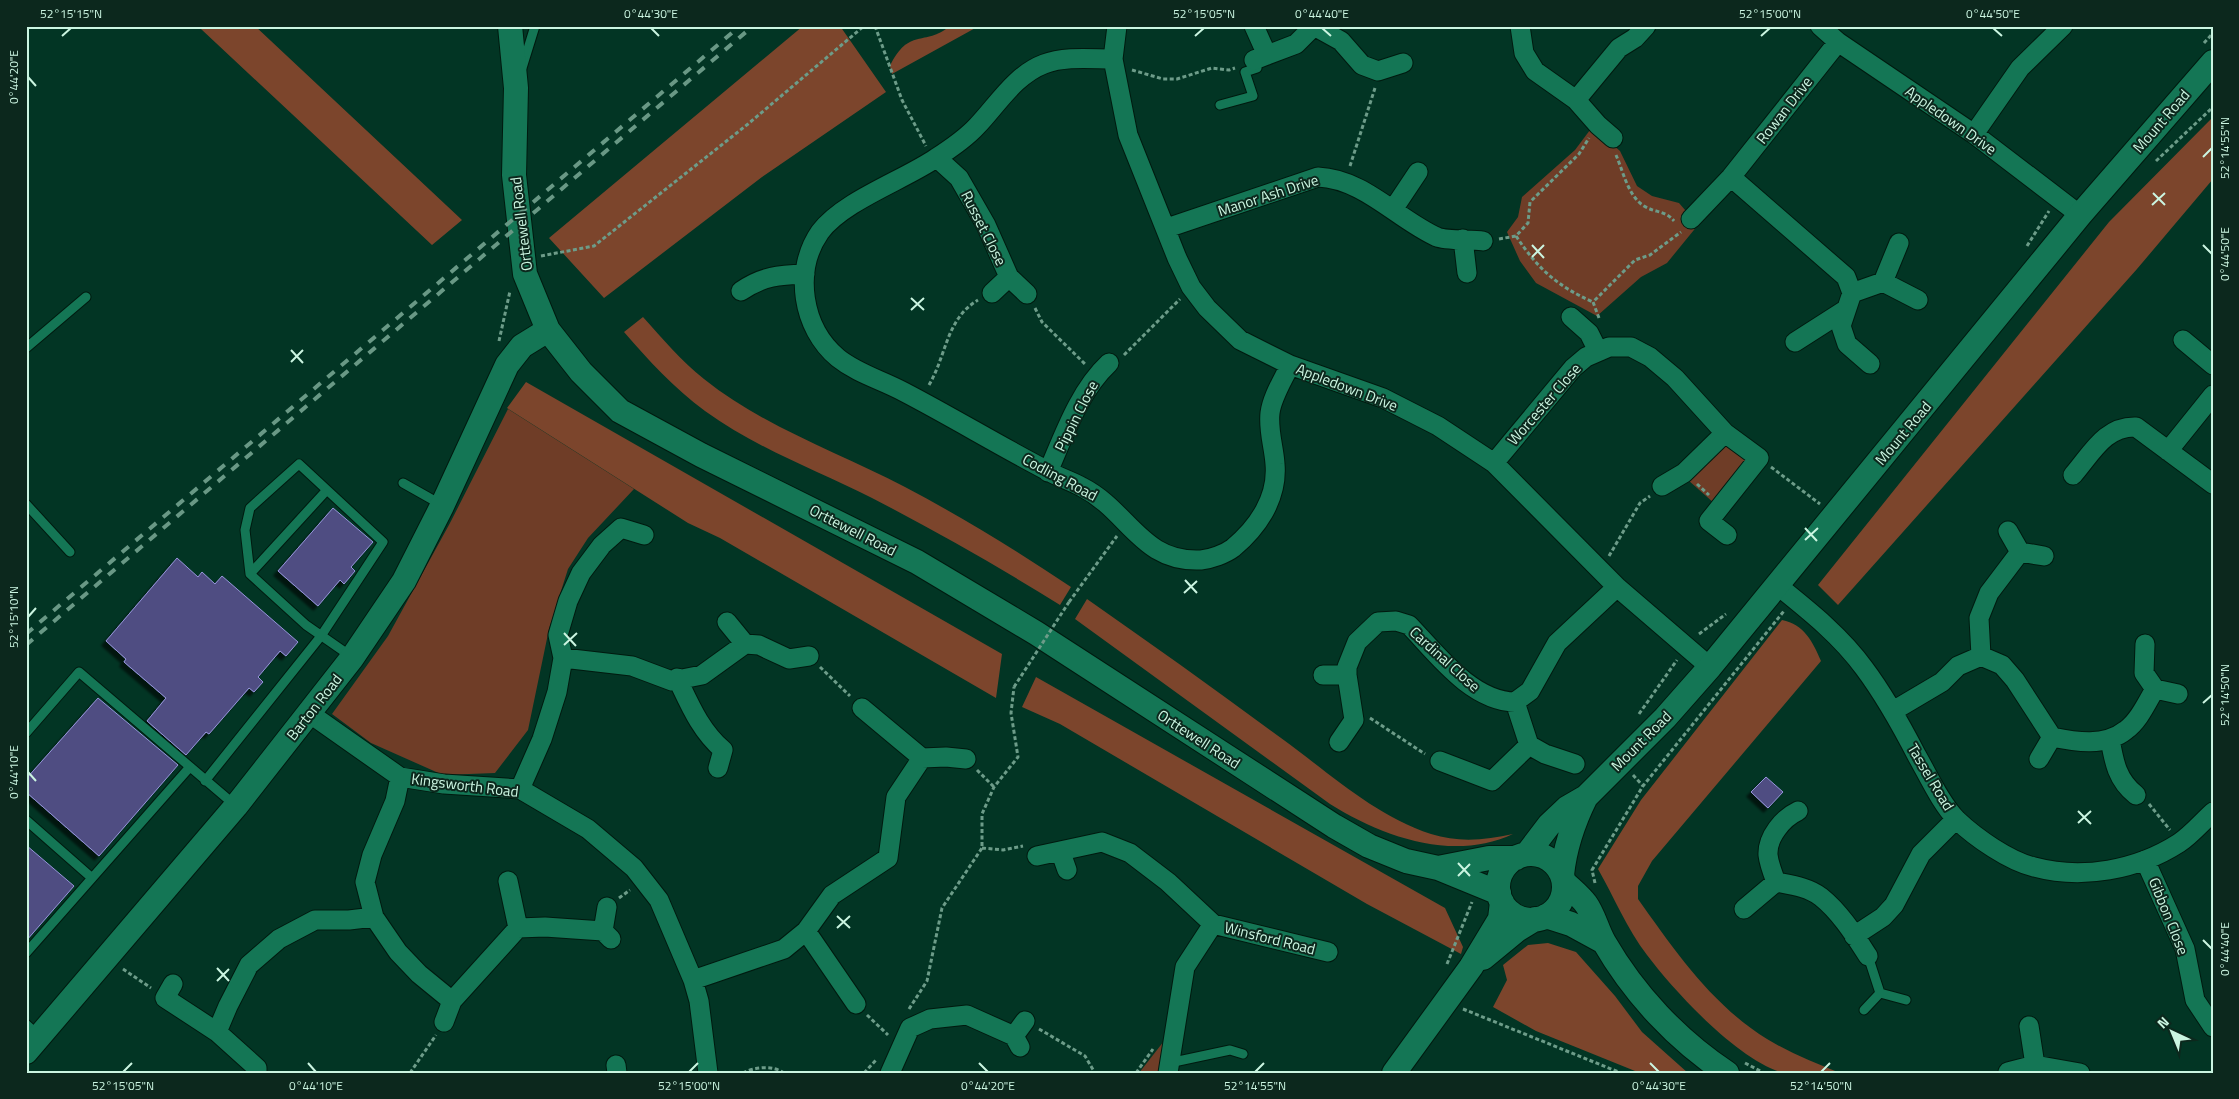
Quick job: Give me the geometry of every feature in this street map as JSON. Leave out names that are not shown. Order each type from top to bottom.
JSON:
[{"type":"street","name":"Orttewell Road","points":[[510,26],[516,88],[514,175],[525,274],[548,330],[581,372],[620,411],[701,455],[917,562],[1036,633],[1360,841],[1406,861],[1438,868],[1500,897]]},
{"type":"street","name":"Appledown Drive","points":[[1117,26],[1113,59],[1128,135],[1177,258],[1191,287],[1207,308],[1240,340],[1290,365],[1383,398],[1438,426],[1494,463],[1617,587],[1710,667]]},
{"type":"street","points":[[1254,26],[1261,58],[1296,44],[1314,26],[1341,41],[1362,65],[1378,71],[1404,62]]},
{"type":"street","points":[[1520,26],[1524,53],[1535,71],[1576,100],[1614,145]]},
{"type":"street","points":[[1576,100],[1619,48],[1635,38],[1646,26]]},
{"type":"street","name":"Appledown Drive","points":[[1820,26],[1838,42],[1974,134],[2080,215]]},
{"type":"street","points":[[1974,134],[2020,68],[2063,26]]},
{"type":"street","name":"Rowan Drive","points":[[1687,225],[1731,177],[1838,42]]},
{"type":"street","name":"Codling Road","points":[[1113,59],[1082,58],[1045,64],[1017,80],[975,128],[937,158],[845,209],[821,232],[809,257],[805,274],[804,296],[809,317],[823,342],[838,358],[862,374],[920,401],[1048,472],[1085,488],[1127,522],[1143,541],[1162,554],[1184,561],[1208,559],[1231,550],[1268,507],[1276,486],[1275,462],[1269,435],[1270,410],[1290,365]]},
{"type":"street","name":"Mount Road","points":[[1522,856],[1549,825],[1567,808],[1586,797],[1665,718],[1710,667],[1785,592],[1834,517],[2080,215],[2212,63]]},
{"type":"street","name":"Russet Close","points":[[937,158],[959,178],[986,225],[1009,277],[1027,294]]},
{"type":"street","points":[[1394,208],[1418,172]]},
{"type":"street","name":"Manor Ash Drive","points":[[1166,228],[1318,177],[1334,178],[1394,208],[1416,226],[1440,238],[1462,238],[1483,241]]},
{"type":"street","points":[[1731,177],[1846,277],[1848,302],[1841,326],[1847,344],[1870,364]]},
{"type":"street","points":[[1462,238],[1467,273]]},
{"type":"street","points":[[1795,342],[1848,302],[1883,282],[1899,243]]},
{"type":"street","points":[[741,291],[756,280],[778,275],[805,274]]},
{"type":"street","name":"Russet Close","points":[[992,292],[1009,277]]},
{"type":"street","points":[[1883,282],[1918,300]]},
{"type":"street","points":[[1571,317],[1604,349],[1631,347],[1650,356],[1675,378],[1725,433],[1759,458],[1709,521],[1727,535]]},
{"type":"street","name":"Barton Road","points":[[31,1038],[109,957],[236,806],[352,658],[404,581],[442,506],[507,365],[522,346],[548,330]]},
{"type":"street","points":[[2183,340],[2213,365]]},
{"type":"street","name":"Worcester Close","points":[[1494,463],[1573,368],[1604,349]]},
{"type":"street","name":"Pippin Close","points":[[1048,472],[1069,423],[1103,369]]},
{"type":"street","points":[[2168,452],[2213,395]]},
{"type":"street","points":[[2073,475],[2108,434],[2122,426],[2136,427],[2213,484]]},
{"type":"street","points":[[1662,486],[1684,473],[1725,433]]},
{"type":"street","points":[[520,789],[542,739],[554,702],[563,658],[558,635],[568,601],[581,573],[602,545],[620,528],[644,535]]},
{"type":"street","points":[[2008,530],[2020,552]]},
{"type":"street","points":[[2020,552],[2044,556]]},
{"type":"street","points":[[1981,656],[1979,618],[1989,593],[2020,552]]},
{"type":"street","points":[[1575,764],[1545,754],[1529,745],[1515,702],[1530,691],[1557,643],[1617,587]]},
{"type":"street","name":"Tassel Road","points":[[1785,592],[1827,626],[1857,660],[1893,711],[1931,781],[1956,819],[2002,853],[2034,867],[2070,872],[2107,872],[2145,860],[2180,842],[2213,812]]},
{"type":"street","name":"Cardinal Close","points":[[1339,742],[1354,720],[1347,675],[1348,667],[1357,642],[1366,631],[1378,622],[1396,621],[1408,625],[1466,682],[1488,697],[1502,702],[1515,702]]},
{"type":"street","points":[[727,622],[745,644]]},
{"type":"street","points":[[563,658],[632,666],[672,681],[677,678],[702,675],[745,644],[759,645],[789,659],[809,656]]},
{"type":"street","points":[[2145,644],[2144,673],[2155,689],[2178,694]]},
{"type":"street","points":[[1893,711],[1942,682],[1958,666],[1981,656],[2002,665],[2015,680],[2052,737],[2079,743],[2110,739],[2127,730],[2155,689]]},
{"type":"street","points":[[1323,676],[1347,675]]},
{"type":"street","points":[[677,678],[696,718],[711,740],[723,750],[718,768]]},
{"type":"street","points":[[862,708],[922,758],[946,756],[966,759]]},
{"type":"street","name":"Kingsworth Road","points":[[309,714],[400,777],[444,784],[520,789],[588,829],[634,868],[659,900],[693,980],[700,1001],[708,1073]]},
{"type":"street","points":[[2038,759],[2052,737]]},
{"type":"street","points":[[2110,739],[2116,769],[2127,788],[2136,795]]},
{"type":"street","points":[[1440,762],[1492,781],[1529,745]]},
{"type":"street","points":[[693,980],[784,949],[806,931],[832,895],[888,858],[896,797],[922,758]]},
{"type":"street","points":[[400,777],[395,801],[372,855],[365,882],[374,917],[398,952],[419,974],[452,1001]]},
{"type":"street","name":"Mount Road","points":[[1563,879],[1564,849],[1586,797]]},
{"type":"street","points":[[1776,882],[1768,856],[1769,842],[1790,815],[1798,811]]},
{"type":"street","points":[[1854,936],[1883,917],[1894,905],[1921,854],[1956,819]]},
{"type":"street","name":"Winsford Road","points":[[1037,856],[1064,861],[1102,842],[1130,853],[1168,882],[1213,924],[1330,955]]},
{"type":"street","points":[[1394,1073],[1471,967],[1500,919],[1502,872],[1508,864],[1522,856],[1538,854],[1548,858],[1556,865],[1563,879],[1587,905],[1604,942],[1638,992],[1672,1029],[1709,1061],[1733,1066]]},
{"type":"street","name":"Orttewell Road","points":[[1438,868],[1489,858],[1522,856]]},
{"type":"street","name":"Gibbon Close","points":[[2145,860],[2185,949],[2195,1000],[2213,1027]]},
{"type":"street","points":[[1471,967],[1517,930],[1557,908],[1563,896],[1563,879]]},
{"type":"street","points":[[508,881],[518,928]]},
{"type":"street","points":[[1744,909],[1776,882]]},
{"type":"street","points":[[1776,882],[1805,888],[1820,897],[1854,936],[1868,956]]},
{"type":"street","points":[[1500,897],[1510,912],[1522,918],[1541,918],[1571,924],[1604,942]]},
{"type":"street","points":[[444,1022],[452,1001],[518,928],[545,927],[608,936],[606,907]]},
{"type":"street","points":[[217,1032],[249,965],[278,939],[315,920],[349,920],[374,917]]},
{"type":"street","name":"Winsford Road","points":[[1168,1068],[1185,968],[1213,924]]},
{"type":"street","points":[[806,931],[856,1004]]},
{"type":"street","points":[[169,991],[257,1068],[258,1073]]},
{"type":"street","points":[[890,1073],[910,1028],[930,1019],[967,1015],[1018,1042],[1025,1021]]},
{"type":"street","points":[[2029,1026],[2035,1065]]},
{"type":"street","points":[[2008,1072],[2035,1065],[2080,1073]]},
{"type":"lane","points":[[516,88],[535,26]]},
{"type":"lane","points":[[1220,105],[1253,96],[1245,72],[1257,68],[1261,58]]},
{"type":"lane","points":[[26,348],[86,297]]},
{"type":"lane","points":[[205,781],[321,636],[383,542],[299,464],[250,508],[245,530],[250,574],[321,636],[352,658]]},
{"type":"lane","points":[[403,483],[442,506]]},
{"type":"lane","points":[[250,574],[326,491]]},
{"type":"lane","points":[[26,504],[70,552]]},
{"type":"lane","points":[[26,733],[79,672],[189,768],[236,806]]},
{"type":"lane","points":[[26,954],[189,768]]},
{"type":"lane","points":[[26,820],[92,878]]},
{"type":"lane","points":[[1868,956],[1880,993]]},
{"type":"lane","points":[[1880,993],[1906,1000]]},
{"type":"lane","points":[[1864,1010],[1880,993]]},
{"type":"lane","points":[[1168,1068],[1230,1050],[1243,1054]]},
{"type":"path","points":[[538,257],[594,246],[748,124],[864,26]]},
{"type":"path","points":[[875,26],[902,100],[921,141],[937,158]]},
{"type":"path","points":[[1113,59],[1138,74],[1163,79],[1177,78],[1212,68],[1229,70],[1261,58]]},
{"type":"path","points":[[1344,183],[1376,88],[1360,81],[1362,65]]},
{"type":"path","points":[[2153,164],[2213,107]]},
{"type":"path","points":[[1483,241],[1516,236],[1528,223],[1530,202],[1579,154],[1598,126]]},
{"type":"path","points":[[1593,302],[1635,260],[1650,255],[1687,225],[1668,214],[1644,206],[1630,189],[1614,145]]},
{"type":"path","points":[[1516,236],[1528,254],[1550,278],[1566,290],[1593,302]]},
{"type":"path","points":[[1027,294],[1042,322],[1103,369],[1118,360],[1191,287]]},
{"type":"path","points":[[920,401],[939,368],[955,320],[966,307],[992,292]]},
{"type":"path","points":[[1593,302],[1604,349]]},
{"type":"path","points":[[1759,458],[1834,517]]},
{"type":"path","points":[[1684,473],[1720,506]]},
{"type":"path","points":[[1599,568],[1614,551],[1640,503],[1662,486]]},
{"type":"path","points":[[907,1012],[927,981],[942,908],[982,848],[982,814],[994,787],[1018,757],[1011,714],[1014,687],[1069,602],[1127,522]]},
{"type":"path","points":[[1596,889],[1592,870],[1643,786],[1785,592]]},
{"type":"path","points":[[809,656],[862,708]]},
{"type":"path","points":[[1351,705],[1417,750],[1440,762]]},
{"type":"path","points":[[966,759],[994,787]]},
{"type":"path","points":[[1632,774],[1643,786]]},
{"type":"path","points":[[2136,795],[2147,801],[2180,842]]},
{"type":"path","points":[[982,848],[1003,850],[1027,846],[1037,856]]},
{"type":"path","points":[[606,907],[644,880]]},
{"type":"path","points":[[1462,929],[1473,899]]},
{"type":"path","points":[[109,957],[169,991]]},
{"type":"path","points":[[1446,1001],[1621,1073]]},
{"type":"path","points":[[856,1004],[890,1037]]},
{"type":"path","points":[[1025,1021],[1085,1056],[1095,1073]]},
{"type":"path","points":[[410,1073],[444,1022]]},
{"type":"path","points":[[887,1043],[894,1031]]},
{"type":"path","points":[[864,1073],[879,1056]]},
{"type":"path","points":[[1733,1066],[1764,1073]]},
{"type":"path","points":[[743,1073],[752,1068],[778,1069],[784,1073]]},
{"type":"shaded area","points":[[204,26],[255,26],[462,220],[432,245],[201,29]]},
{"type":"shaded area","points":[[803,26],[840,26],[886,92],[762,177],[604,298],[549,238]]},
{"type":"shaded area","points":[[950,26],[979,26],[892,74],[890,66],[904,46],[917,39],[932,36]]},
{"type":"shaded area","points":[[2213,117],[2213,179],[2137,269],[1838,605],[1818,585],[2109,222]]},
{"type":"shaded area","points":[[1590,130],[1596,130],[1620,151],[1637,186],[1652,196],[1679,203],[1698,225],[1667,263],[1641,277],[1597,316],[1536,283],[1520,261],[1507,232],[1518,217],[1522,197],[1575,150]]},
{"type":"shaded area","points":[[643,317],[688,365],[727,396],[776,425],[926,498],[1030,560],[1071,587],[1060,605],[920,523],[765,447],[705,411],[662,374],[624,332]]},
{"type":"shaded area","points":[[526,382],[1002,654],[996,698],[720,538],[688,523],[507,408]]},
{"type":"shaded area","points":[[508,409],[634,489],[588,538],[568,569],[549,629],[528,730],[495,773],[443,775],[371,743],[332,714],[388,636],[450,523]]},
{"type":"shaded area","points":[[1725,437],[1754,462],[1715,504],[1688,480]]},
{"type":"shaded area","points":[[1087,599],[1233,703],[1371,805],[1410,826],[1441,837],[1462,840],[1493,838],[1513,834],[1490,842],[1467,846],[1443,846],[1395,835],[1351,816],[1330,804],[1075,619]]},
{"type":"shaded area","points":[[1782,620],[1796,625],[1807,635],[1821,661],[1652,861],[1638,886],[1638,899],[1696,976],[1729,1010],[1767,1039],[1840,1073],[1801,1074],[1780,1072],[1744,1053],[1707,1022],[1673,987],[1647,955],[1627,924],[1598,869],[1641,800]]},
{"type":"shaded area","points":[[1036,677],[1445,908],[1463,947],[1461,954],[1367,904],[1060,724],[1022,707]]},
{"type":"shaded area","points":[[1548,943],[1576,952],[1615,996],[1642,1032],[1688,1073],[1640,1073],[1536,1031],[1493,1007],[1507,980],[1503,965],[1528,945]]},
{"type":"shaded area","points":[[1164,1041],[1166,1073],[1139,1073]]},
{"type":"building","points":[[333,508],[373,542],[351,567],[355,571],[344,584],[340,580],[318,606],[278,571]]},
{"type":"building","points":[[177,558],[198,577],[202,572],[215,584],[222,576],[298,642],[286,656],[280,651],[258,677],[263,682],[254,692],[249,688],[209,734],[206,732],[186,755],[147,721],[166,698],[124,662],[126,659],[106,641]]},
{"type":"building","points":[[98,698],[178,765],[99,856],[26,792],[26,779]]},
{"type":"building","points":[[1766,777],[1783,792],[1768,808],[1751,792]]},
{"type":"building","points":[[26,845],[74,886],[26,941]]},
{"type":"railway","points":[[26,634],[740,26]]},
{"type":"railway","points":[[26,645],[753,26]]}]
